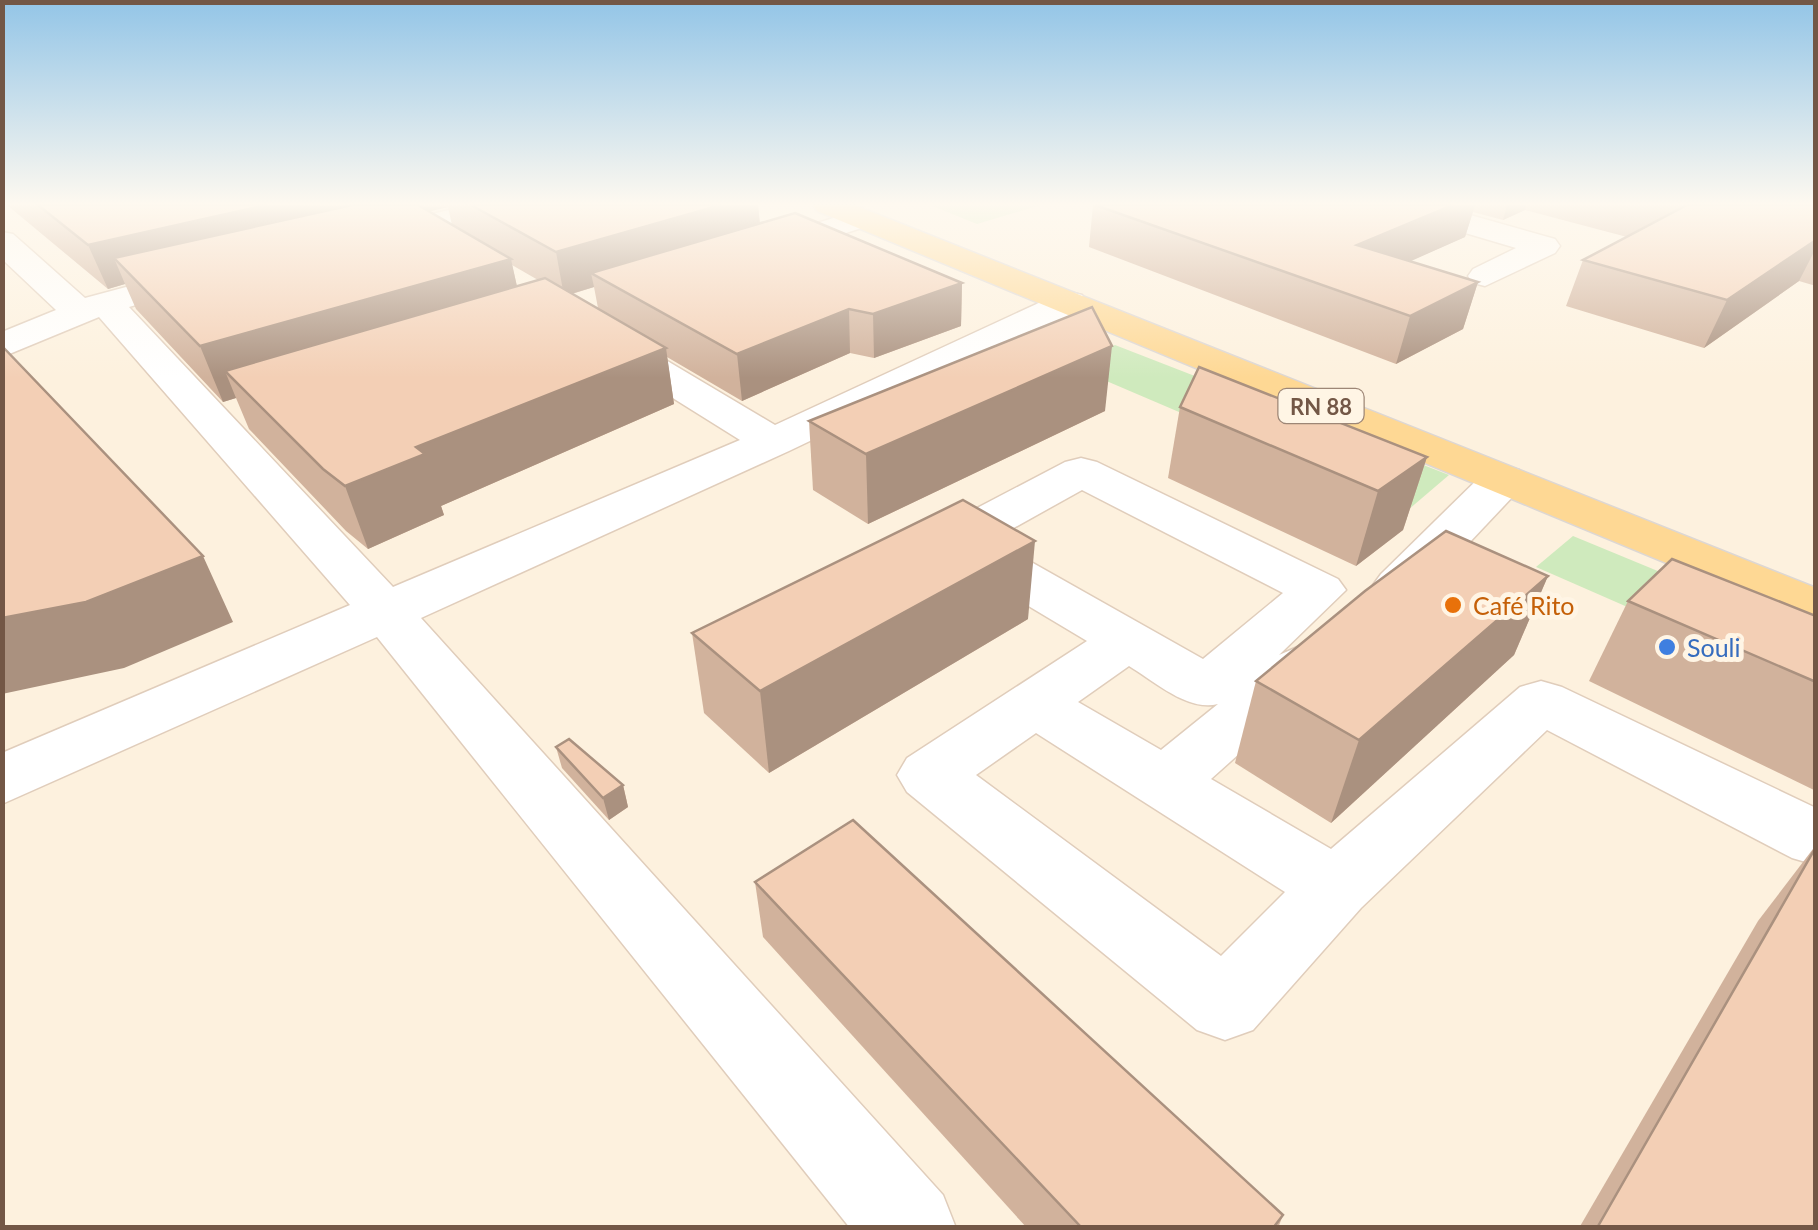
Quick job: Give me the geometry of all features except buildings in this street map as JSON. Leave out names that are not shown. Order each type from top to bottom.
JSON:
[{"type":"main road","name":"RN 88","points":[[967,262],[1816,608]]},
{"type":"street","points":[[32,262],[232,416],[386,612],[910,1228]]},
{"type":"street","points":[[1485,276],[1512,262]]},
{"type":"street","points":[[2,346],[93,307],[179,284]]},
{"type":"street","points":[[2,780],[773,442],[1068,304]]},
{"type":"street","points":[[576,323],[773,442]]},
{"type":"street","points":[[1081,472],[1319,590],[1207,687],[1124,642],[955,540],[1081,472]]},
{"type":"street","points":[[1166,781],[1424,564],[1503,480]]},
{"type":"street","points":[[1124,642],[930,775],[1225,1004],[1336,887],[1541,701],[1816,839]]},
{"type":"street","points":[[1035,704],[1336,887]]},
{"type":"green space","points":[[1115,345],[1449,475],[1408,510],[1069,365]]},
{"type":"green space","points":[[1573,536],[1815,636],[1815,689],[1536,567]]},
{"type":"place","name":"Café Rito","points":[[1453,605]]},
{"type":"place","name":"Souli","points":[[1667,647]]}]
